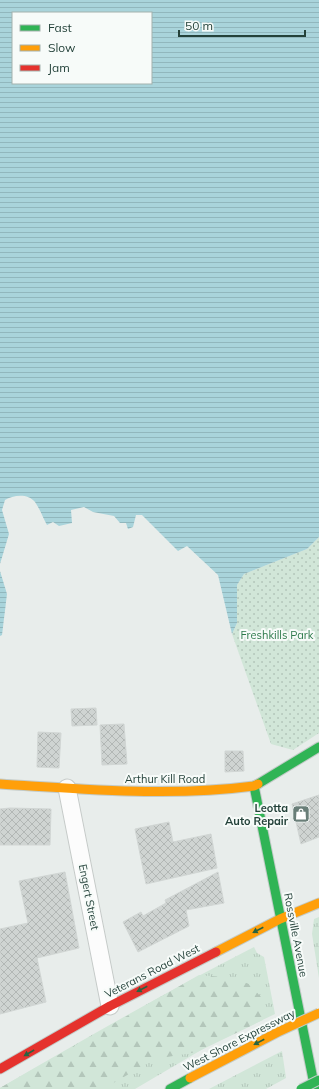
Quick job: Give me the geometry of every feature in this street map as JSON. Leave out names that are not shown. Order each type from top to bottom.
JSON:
[{"type":"main road","name":"Arthur Kill Road","points":[[0,784],[32,784],[68,788],[188,792],[223,790],[254,786],[319,747]]},
{"type":"main road","name":"Rossville Avenue","points":[[254,786],[315,1089]]},
{"type":"main road","name":"Veterans Road West","points":[[0,1069],[110,1006],[280,919],[319,903]]},
{"type":"main road","name":"West Shore Expressway","points":[[170,1089],[278,1032],[319,1013]]},
{"type":"main road","points":[[301,1089],[319,1080]]},
{"type":"street","name":"Engert Street","points":[[68,788],[110,1006]]},
{"type":"green space","name":"Freshkills Park","points":[[319,537],[319,733],[293,750],[271,744],[232,634],[237,623],[237,585],[244,574],[307,549]]},
{"type":"green space","points":[[319,917],[319,978],[312,934],[314,919]]},
{"type":"green space","points":[[254,947],[257,953],[264,957],[275,1014],[208,1046],[135,1089],[0,1089],[126,1016]]},
{"type":"green space","points":[[199,975],[234,978],[249,984],[261,997],[263,1020],[197,1052],[155,1059],[103,1089],[0,1089],[0,1088]]},
{"type":"green space","points":[[282,1051],[286,1078],[266,1089],[209,1089]]},
{"type":"water","points":[[0,0],[319,0],[319,537],[307,549],[244,574],[237,585],[237,623],[232,634],[218,575],[187,546],[178,551],[142,515],[136,515],[133,527],[128,529],[126,523],[120,523],[114,516],[93,512],[84,507],[71,510],[72,523],[59,526],[53,522],[47,525],[37,505],[32,499],[25,496],[12,497],[5,500],[2,510],[9,534],[0,564]]},
{"type":"water","points":[[0,571],[7,594],[2,635],[0,636]]},
{"type":"building","points":[[96,708],[97,725],[72,726],[71,709]]},
{"type":"building","points":[[124,724],[127,764],[102,765],[100,725]]},
{"type":"building","points":[[38,732],[61,733],[59,768],[37,767]]},
{"type":"building","points":[[225,751],[243,751],[244,771],[225,772]]},
{"type":"building","points":[[319,795],[319,837],[301,844],[292,804]]},
{"type":"building","points":[[0,809],[51,809],[50,845],[0,845]]},
{"type":"building","points":[[169,822],[173,842],[211,834],[217,868],[146,884],[135,829]]},
{"type":"building","points":[[65,872],[79,948],[37,958],[46,1002],[0,1014],[0,929],[28,923],[19,881]]},
{"type":"building","points":[[218,872],[224,903],[186,910],[189,926],[138,952],[123,922],[141,912],[143,916],[166,903],[165,900]]},
{"type":"traffic: fast","points":[[258,784],[319,747]]},
{"type":"traffic: fast","points":[[254,786],[315,1089]]},
{"type":"traffic: fast","points":[[170,1089],[190,1078]]},
{"type":"traffic: fast","points":[[301,1089],[319,1080]]},
{"type":"traffic: slow","points":[[0,784],[159,792],[222,789],[254,786],[258,784]]},
{"type":"traffic: slow","points":[[216,952],[280,919],[319,903]]},
{"type":"traffic: slow","points":[[190,1078],[278,1032],[319,1013]]},
{"type":"traffic: jam","points":[[0,1069],[110,1006],[216,952]]},
{"type":"place","name":"Leotta Auto Repair","points":[[301,814]]}]
